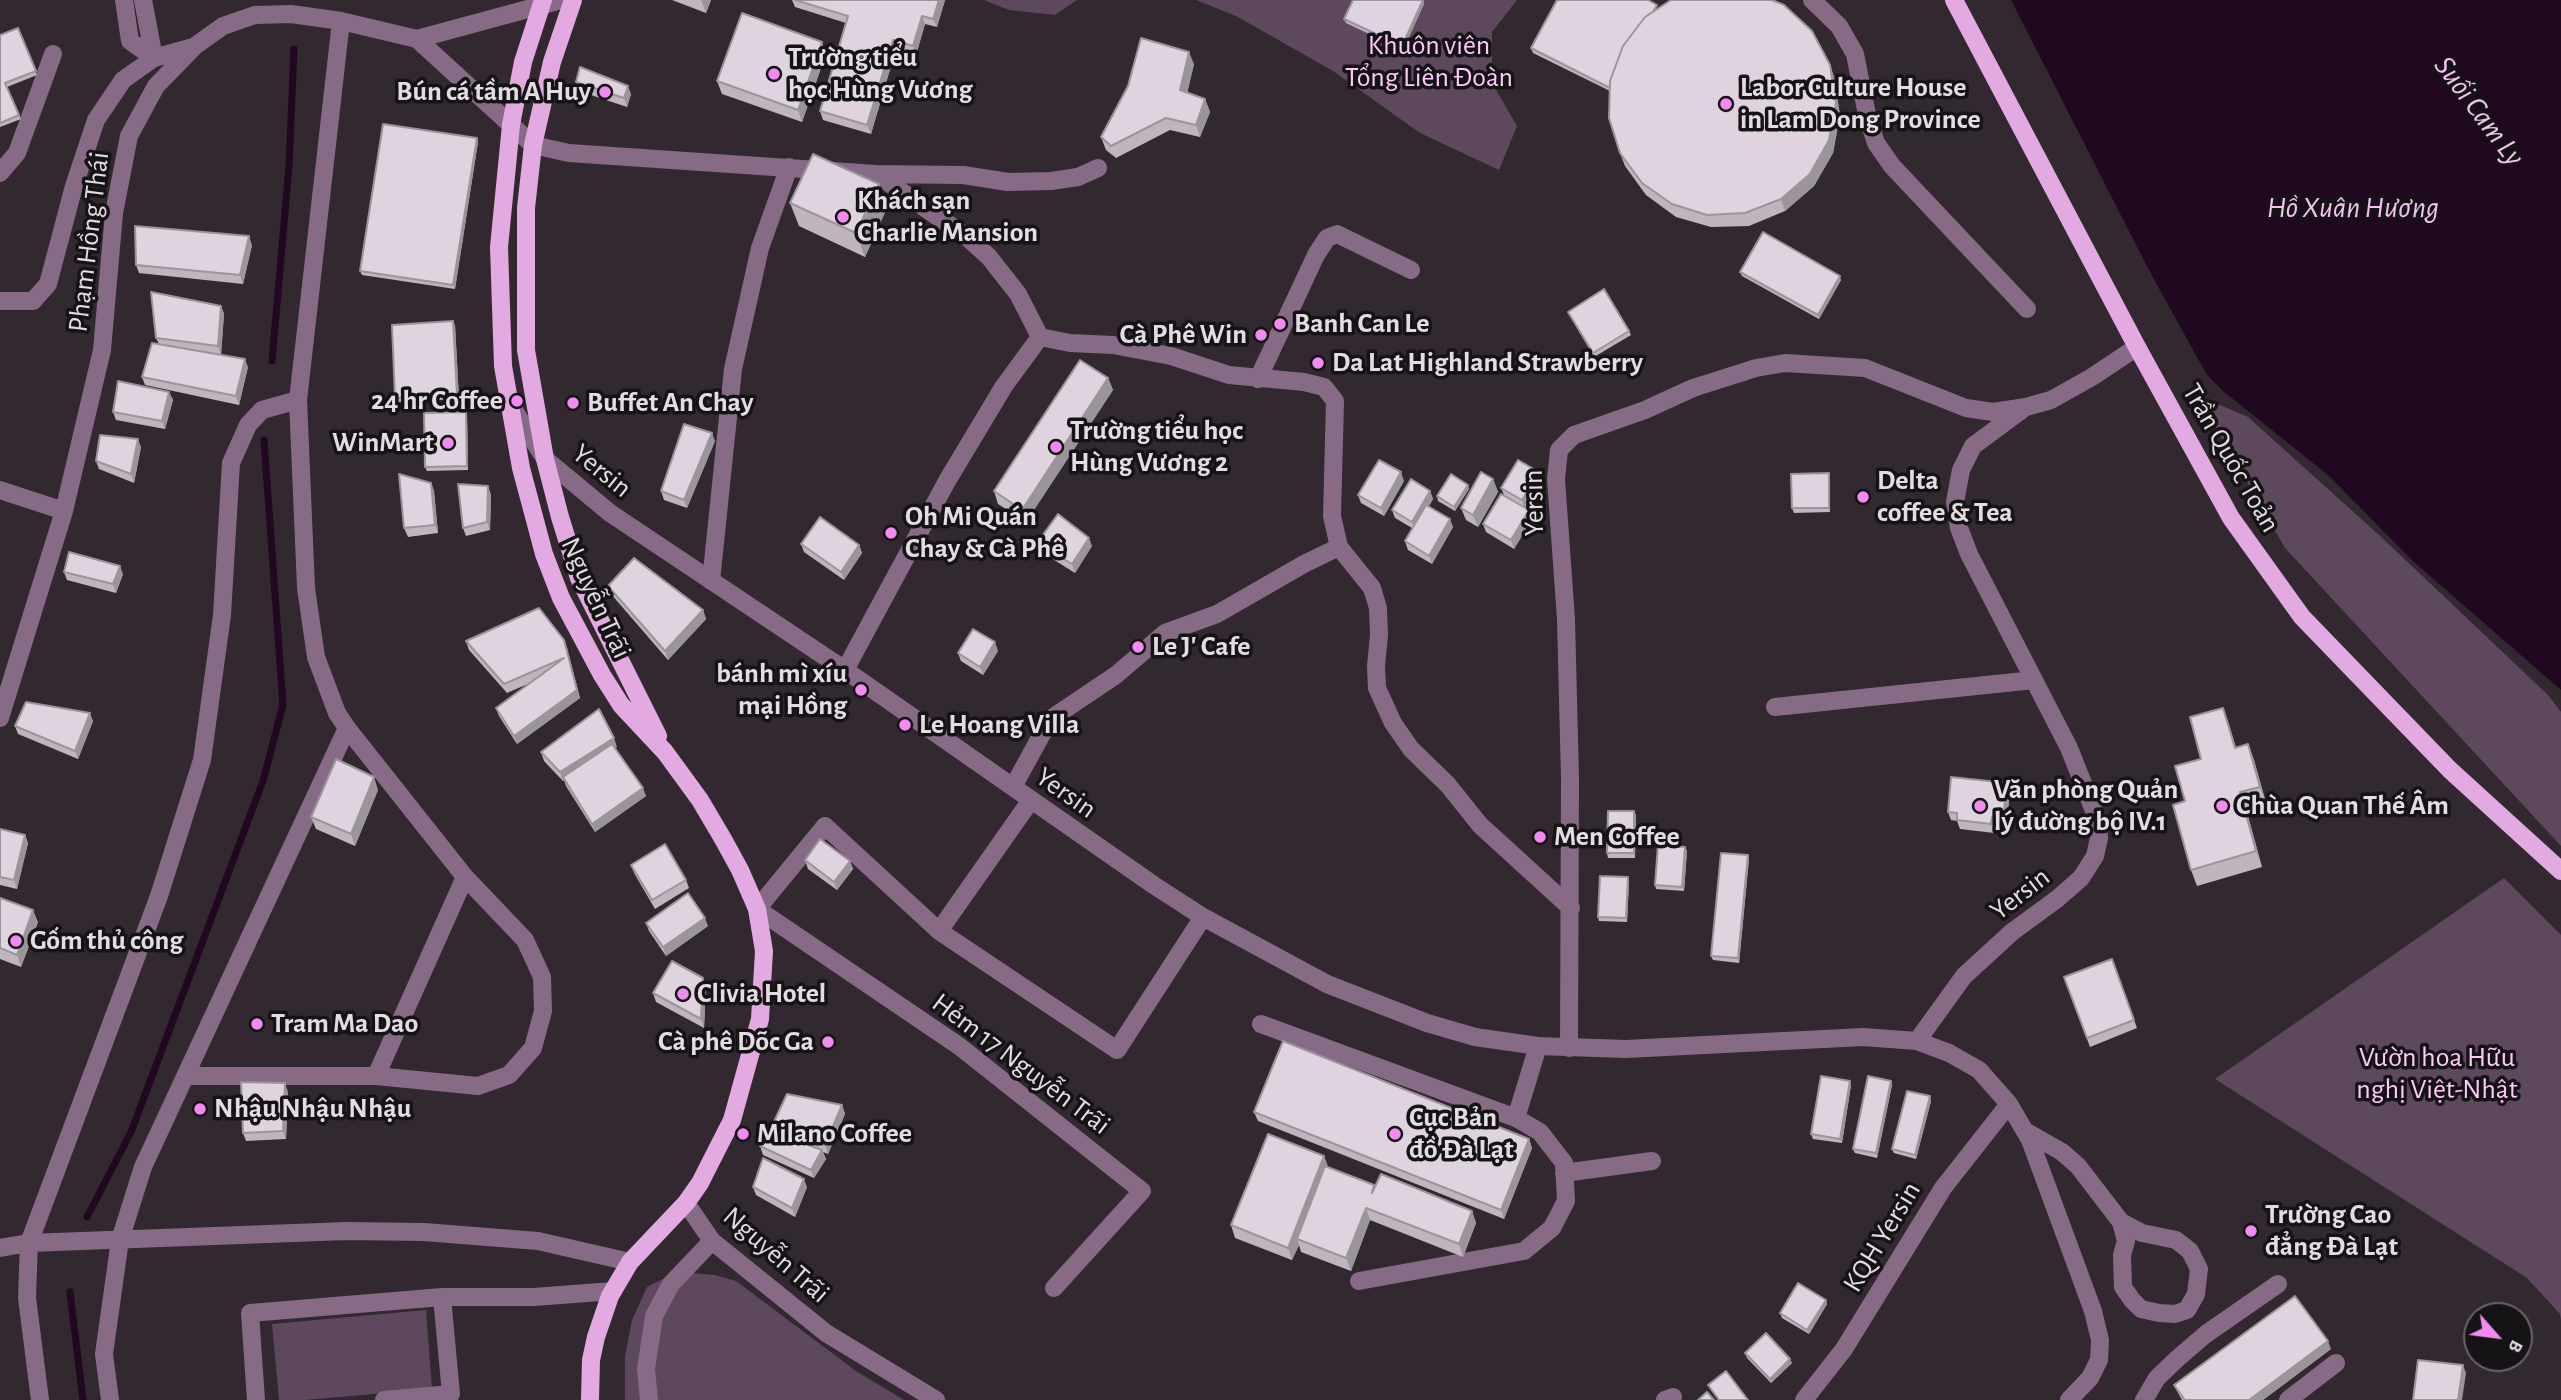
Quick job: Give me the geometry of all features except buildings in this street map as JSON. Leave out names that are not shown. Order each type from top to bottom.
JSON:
[{"type":"main road","name":"Yersin","points":[[545,459],[525,339],[526,208],[533,145],[552,62],[573,0]]},
{"type":"main road","name":"Trần Quốc Toản","points":[[1954,0],[2137,347],[2231,518],[2302,617],[2450,770],[2561,871]]},
{"type":"main road","name":"Yersin","points":[[510,404],[503,366],[499,247],[511,125],[523,62],[541,3]]},
{"type":"main road","name":"Nguyễn Trãi","points":[[510,404],[522,468],[544,554],[561,598],[602,676],[621,705],[665,752],[700,800],[740,870],[757,909],[764,951],[760,1019],[732,1120],[709,1168],[686,1203]]},
{"type":"main road","name":"Nguyễn Trãi","points":[[545,459],[579,578],[665,752]]},
{"type":"main road","points":[[590,1400],[596,1337],[613,1291],[630,1262],[686,1203]]},
{"type":"street","points":[[124,0],[130,41],[154,58]]},
{"type":"street","points":[[143,0],[154,58]]},
{"type":"street","points":[[417,39],[541,3],[561,0]]},
{"type":"street","points":[[1812,0],[1839,26],[1855,54],[1867,115],[1876,143],[1892,166],[2027,309]]},
{"type":"street","name":"Phạm Hồng Thái","points":[[0,718],[3,699],[64,510],[102,350],[114,213],[129,136],[156,86],[195,46],[223,26],[255,15],[291,14],[341,21],[417,39],[533,145]]},
{"type":"street","points":[[186,1076],[376,1076],[478,1086],[509,1075],[533,1048],[543,1011],[542,977],[525,940],[465,877],[347,728],[337,713],[316,657],[306,588],[298,400],[341,21]]},
{"type":"street","points":[[0,301],[33,300],[48,285],[74,186],[96,120],[123,80],[154,58],[195,46]]},
{"type":"street","points":[[0,173],[17,153],[53,54]]},
{"type":"street","points":[[533,145],[569,153],[876,174],[963,175],[1008,181],[1051,181],[1078,177],[1098,168]]},
{"type":"street","points":[[711,581],[733,369],[761,248],[789,167]]},
{"type":"street","points":[[876,174],[967,237],[989,257],[1018,295],[1040,337],[1070,344],[1113,345],[1171,356],[1229,375],[1304,382],[1324,387],[1335,401],[1332,516],[1339,547],[1372,588],[1378,608],[1377,688],[1393,723],[1411,749],[1448,785],[1480,825],[1570,908]]},
{"type":"street","points":[[1258,379],[1315,255],[1327,238],[1337,234],[1411,270]]},
{"type":"street","points":[[845,670],[947,481],[1004,386],[1040,337]]},
{"type":"street","name":"Yersin","points":[[1569,1048],[1570,778],[1566,619],[1556,479],[1559,450],[1574,435],[1645,410],[1693,388],[1756,368],[1785,363],[1865,368],[1966,408],[1993,412],[2051,400],[2137,347]]},
{"type":"street","points":[[40,1400],[27,1298],[29,1243],[159,896],[202,760],[222,615],[231,463],[248,425],[262,411],[298,400]]},
{"type":"street","name":"Yersin","points":[[510,404],[545,459],[610,513],[845,670],[1203,917],[1327,984],[1427,1023],[1475,1037],[1538,1046],[1626,1049],[1863,1037],[1917,1041],[1949,1053],[1979,1070],[2009,1104],[2025,1131],[2093,1311],[2100,1340],[2099,1360],[2090,1378],[2069,1400]]},
{"type":"street","name":"Yersin","points":[[1917,1041],[1964,976],[2012,932],[2081,878],[2095,856],[2099,838],[2094,811],[2069,748],[1969,554],[1959,528],[1955,502],[1961,470],[1973,446],[2026,407]]},
{"type":"street","points":[[0,490],[64,510]]},
{"type":"street","points":[[1013,788],[1042,734],[1055,716],[1116,675],[1165,633],[1217,614],[1339,547]]},
{"type":"street","points":[[1775,706],[2034,680]]},
{"type":"street","points":[[110,1400],[104,1354],[120,1240],[143,1167],[347,728]]},
{"type":"street","points":[[939,931],[1031,800]]},
{"type":"street","points":[[757,909],[825,826],[939,931],[1116,1050],[1203,917]]},
{"type":"street","points":[[376,1076],[465,877]]},
{"type":"street","name":"Hẻm 17 Nguyễn Trãi","points":[[757,909],[959,1046],[1142,1191],[1054,1288]]},
{"type":"street","points":[[1261,1024],[1516,1118],[1540,1132],[1564,1163],[1566,1201],[1552,1228],[1524,1251],[1359,1281]]},
{"type":"street","points":[[1516,1118],[1538,1046]]},
{"type":"street","name":"KQH Yersin","points":[[1804,1400],[1844,1349],[1943,1188],[2009,1104]]},
{"type":"street","points":[[2025,1131],[2062,1152],[2078,1166],[2121,1222],[2126,1241],[2122,1255],[2123,1287],[2132,1300],[2141,1308],[2159,1313],[2175,1314],[2187,1310],[2196,1294],[2199,1269],[2190,1251],[2176,1240],[2142,1233],[2121,1222]]},
{"type":"street","points":[[1564,1173],[1652,1161]]},
{"type":"street","name":"Nguyễn Trãi","points":[[686,1203],[712,1241],[826,1333],[936,1400]]},
{"type":"street","points":[[0,1248],[29,1243],[347,1231],[424,1232],[538,1241],[630,1262]]},
{"type":"street","points":[[649,1400],[646,1369],[654,1316],[671,1284],[712,1241]]},
{"type":"street","points":[[2144,1400],[2157,1378],[2206,1334],[2277,1284]]},
{"type":"street","points":[[256,1400],[250,1313],[442,1297],[534,1297],[613,1291]]},
{"type":"street","points":[[384,1400],[451,1394],[442,1297]]},
{"type":"street","points":[[2187,1310],[2206,1334]]},
{"type":"street","points":[[2288,1400],[2336,1363]]},
{"type":"green space","points":[[984,0],[1077,0],[1055,15],[1009,10]]},
{"type":"green space","name":"Khuôn viên Tổng Liên Đoàn","points":[[1196,0],[1517,0],[1492,32],[1492,83],[1517,126],[1499,170],[1420,133],[1333,71],[1236,16]]},
{"type":"green space","points":[[2197,395],[2248,417],[2378,534],[2548,695],[2561,712],[2561,846],[2285,548]]},
{"type":"green space","name":"Vườn hoa Hữu nghị Việt-Nhật","points":[[2504,878],[2561,935],[2561,1320],[2560,1314],[2527,1278],[2215,1079]]},
{"type":"green space","points":[[671,1275],[715,1275],[736,1281],[856,1371],[904,1400],[625,1400],[625,1356],[632,1320],[647,1287]]},
{"type":"green space","points":[[426,1310],[432,1389],[279,1400],[272,1324]]},
{"type":"water","name":"Hồ Xuân Hương","points":[[2011,0],[2561,0],[2561,690],[2414,562],[2328,475],[2223,391],[2207,375],[2151,274]]},
{"type":"waterway","points":[[272,361],[289,166],[294,49]]},
{"type":"waterway","points":[[87,1217],[131,1132],[263,781],[283,705],[264,440]]},
{"type":"waterway","points":[[70,1292],[83,1400]]},
{"type":"place","name":"Trường tiểu học Hùng Vương","points":[[774,74]]},
{"type":"place","name":"Bún cá tầm A Huy","points":[[605,92]]},
{"type":"place","name":"Labor Culture House in Lam Dong Province","points":[[1726,104]]},
{"type":"place","name":"Khách sạn Charlie Mansion","points":[[843,217]]},
{"type":"place","name":"Banh Can Le","points":[[1280,324]]},
{"type":"place","name":"Cà Phê Win","points":[[1261,335]]},
{"type":"place","name":"Da Lat Highland Strawberry","points":[[1318,363]]},
{"type":"place","name":"24 hr Coffee","points":[[517,401]]},
{"type":"place","name":"Buffet An Chay","points":[[573,403]]},
{"type":"place","name":"WinMart","points":[[448,443]]},
{"type":"place","name":"Trường tiểu học Hùng Vương 2","points":[[1056,447]]},
{"type":"place","name":"Delta coffee & Tea","points":[[1863,497]]},
{"type":"place","name":"Oh Mi Quán Chay & Cà Phê","points":[[891,533]]},
{"type":"place","name":"Le J' Cafe","points":[[1138,647]]},
{"type":"place","name":"bánh mì xíu mại Hồng","points":[[861,690]]},
{"type":"place","name":"Le Hoang Villa","points":[[905,725]]},
{"type":"place","name":"Văn phòng Quản lý đường bộ IV.1","points":[[1980,806]]},
{"type":"place","name":"Chùa Quan Thế Âm","points":[[2222,806]]},
{"type":"place","name":"Men Coffee","points":[[1540,837]]},
{"type":"place","name":"Gốm thủ công","points":[[16,941]]},
{"type":"place","name":"Clivia Hotel","points":[[683,994]]},
{"type":"place","name":"Tram Ma Dao","points":[[257,1024]]},
{"type":"place","name":"Cà phê Dõc Ga","points":[[828,1042]]},
{"type":"place","name":"Nhậu Nhậu Nhậu","points":[[200,1109]]},
{"type":"place","name":"Milano Coffee","points":[[743,1134]]},
{"type":"place","name":"Cục Bản đồ Đà Lạt","points":[[1395,1134]]},
{"type":"place","name":"Trường Cao đẳng Đà Lạt","points":[[2251,1231]]},
{"type":"water label","name":"Suối Cam Ly","points":[[2479,111]]}]
